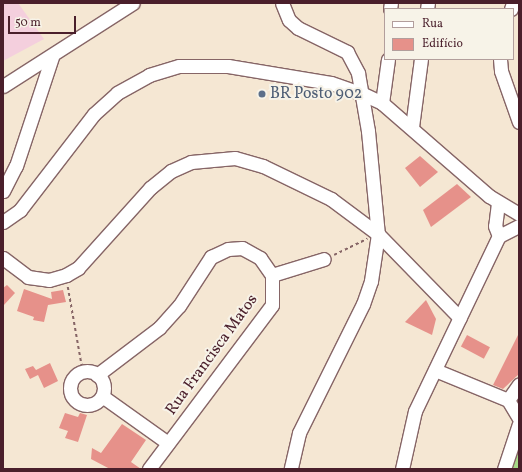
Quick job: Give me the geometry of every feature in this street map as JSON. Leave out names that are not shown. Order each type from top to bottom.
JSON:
[{"type":"street","points":[[3,86],[52,57],[133,3]]},
{"type":"street","points":[[282,3],[289,20],[298,28],[347,52],[358,73],[363,94],[378,234],[371,281],[363,304],[299,433],[291,469]]},
{"type":"street","points":[[3,191],[16,166],[52,57]]},
{"type":"street","points":[[382,103],[388,60]]},
{"type":"street","points":[[412,127],[421,60]]},
{"type":"street","points":[[500,60],[500,71],[519,122]]},
{"type":"street","points":[[3,222],[20,210],[94,114],[117,93],[149,75],[179,66],[228,66],[331,83],[363,94],[382,103],[412,127],[498,203],[519,214]]},
{"type":"street","points":[[3,258],[28,277],[49,280],[66,275],[78,268],[150,188],[184,165],[214,158],[235,158],[263,166],[332,199],[378,234],[460,318]]},
{"type":"street","points":[[498,203],[495,220],[499,236]]},
{"type":"street","points":[[402,469],[415,411],[499,236],[519,226]]},
{"type":"street","points":[[97,375],[159,328],[179,306],[211,257],[228,249],[242,248],[260,258],[272,275],[324,259]]},
{"type":"street","name":"Rua Francisca Matos","points":[[149,469],[272,305],[272,275]]},
{"type":"street","points":[[435,370],[508,400],[519,418]]},
{"type":"street","points":[[83,372],[97,375],[104,387],[102,396],[86,405],[74,398],[70,385],[83,372]]},
{"type":"street","points":[[508,400],[519,384]]},
{"type":"street","points":[[102,396],[168,443]]},
{"type":"street","points":[[504,469],[519,424]]},
{"type":"path","points":[[324,259],[378,234]]},
{"type":"path","points":[[66,275],[83,372]]},
{"type":"shaded area","points":[[3,3],[18,3],[44,39],[3,61]]},
{"type":"green space","points":[[519,439],[519,469],[509,469]]},
{"type":"building","points":[[420,156],[438,172],[420,187],[405,168]]},
{"type":"building","points":[[457,184],[471,197],[431,227],[423,210]]},
{"type":"building","points":[[7,285],[15,293],[3,306],[3,288]]},
{"type":"building","points":[[24,289],[52,299],[51,292],[63,290],[66,302],[48,305],[44,322],[33,320],[34,317],[17,311]]},
{"type":"building","points":[[426,300],[436,319],[432,335],[405,322]]},
{"type":"building","points":[[519,333],[519,374],[503,389],[493,385]]},
{"type":"building","points":[[467,335],[490,347],[484,359],[461,346]]},
{"type":"building","points":[[50,363],[58,381],[44,388],[38,375],[30,379],[25,369],[33,366],[36,370]]},
{"type":"building","points":[[65,413],[78,417],[80,413],[87,415],[78,442],[65,438],[68,431],[59,428]]},
{"type":"building","points":[[122,424],[146,440],[131,462],[141,469],[110,469],[91,459],[92,448],[101,453]]},
{"type":"place","name":"BR Posto 902","points":[[262,94]]}]
